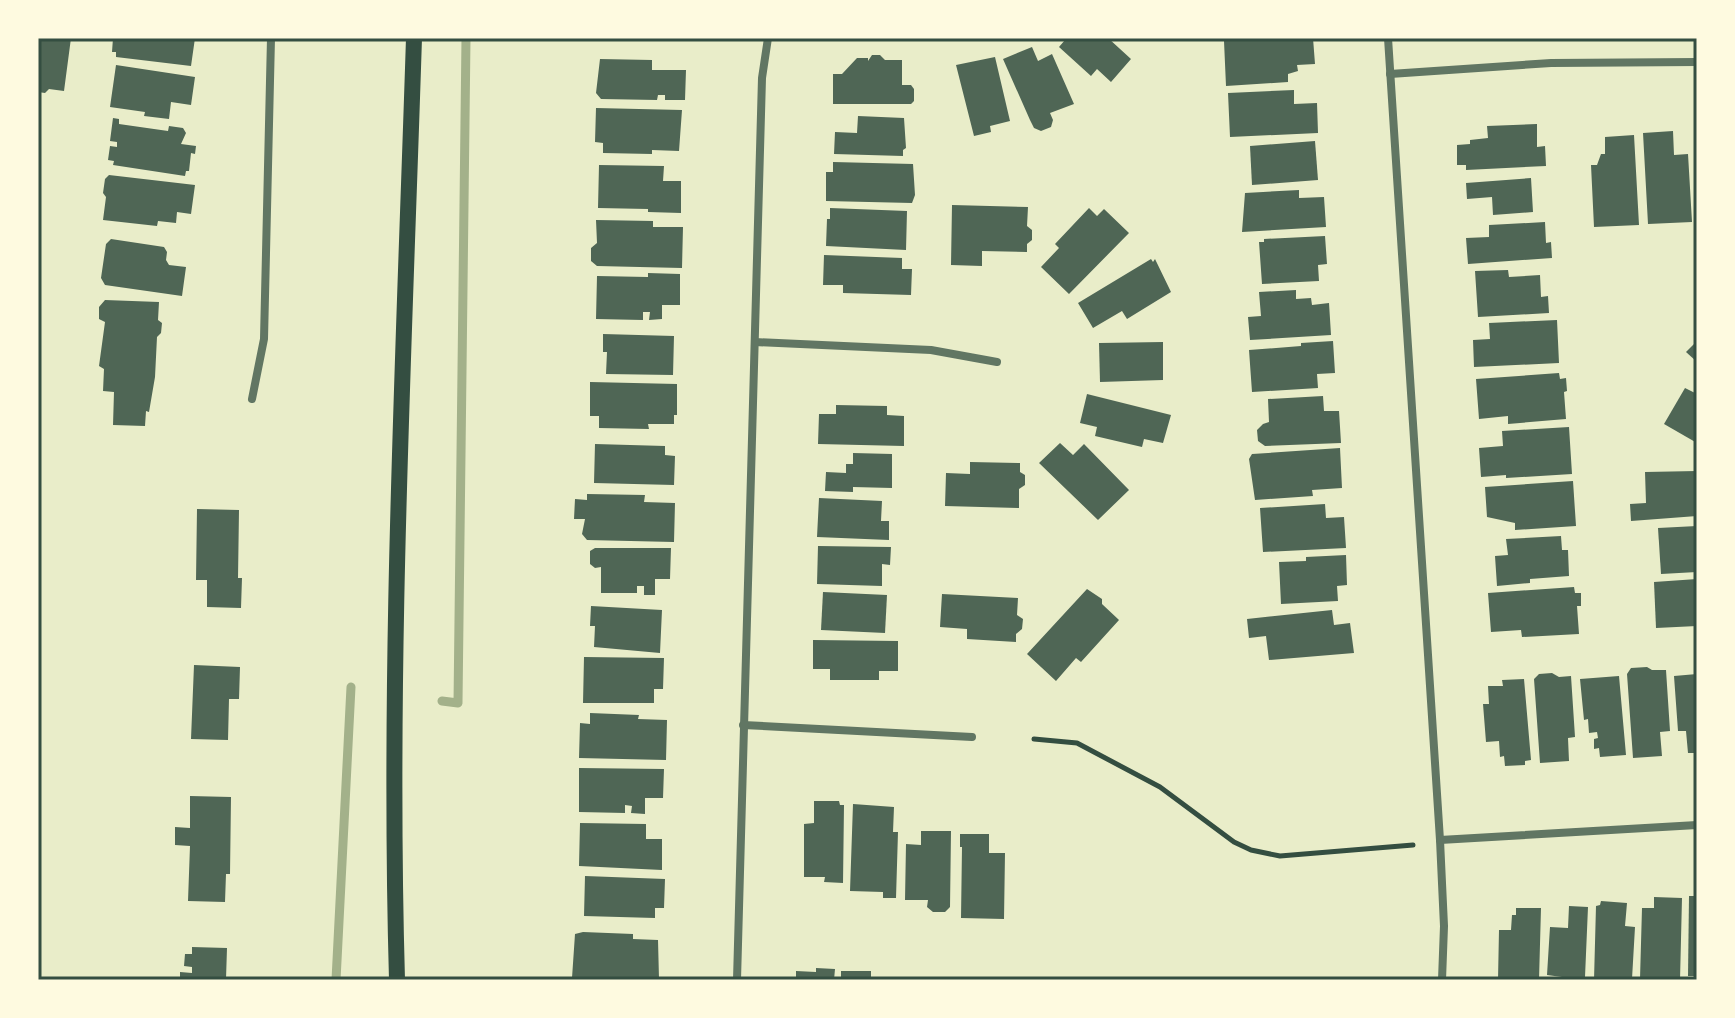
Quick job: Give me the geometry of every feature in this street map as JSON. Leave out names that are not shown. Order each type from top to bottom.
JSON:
[{"type":"main road","points":[[397,980],[394,867],[401,452],[414,38]]},
{"type":"street","points":[[252,399],[264,339],[271,38]]},
{"type":"street","points":[[737,980],[762,78],[768,38]]},
{"type":"street","points":[[1388,38],[1440,840],[1444,926],[1442,980]]},
{"type":"street","points":[[1390,74],[1551,63],[1697,62]]},
{"type":"street","points":[[755,342],[931,350],[997,362]]},
{"type":"street","points":[[743,725],[972,737]]},
{"type":"street","points":[[1440,840],[1697,825]]},
{"type":"path","points":[[1034,739],[1077,743],[1160,787],[1234,842],[1251,850],[1280,856],[1413,845]]},
{"type":"building","points":[[38,38],[71,38],[64,91],[49,89],[45,93],[38,92]]},
{"type":"building","points":[[113,38],[195,38],[191,66],[116,57],[116,52],[112,52]]},
{"type":"building","points":[[1064,38],[1108,38],[1131,59],[1111,82],[1097,69],[1091,76],[1059,47]]},
{"type":"building","points":[[1313,38],[1315,64],[1297,65],[1298,71],[1288,74],[1288,82],[1226,86],[1224,41]]},
{"type":"building","points":[[1032,47],[1038,61],[1052,54],[1074,104],[1050,113],[1053,120],[1051,127],[1041,131],[1034,128],[1003,59]]},
{"type":"building","points":[[872,55],[880,55],[885,60],[902,60],[902,85],[911,85],[914,89],[914,101],[911,104],[833,104],[833,74],[842,74],[857,58],[868,58],[868,61]]},
{"type":"building","points":[[995,57],[1010,121],[990,126],[991,132],[974,136],[956,65]]},
{"type":"building","points":[[600,59],[652,60],[652,70],[686,70],[685,100],[665,100],[665,95],[658,95],[657,100],[601,99],[596,93]]},
{"type":"building","points":[[116,65],[195,77],[191,105],[171,102],[169,119],[110,107]]},
{"type":"building","points":[[1294,90],[1294,104],[1317,103],[1318,133],[1230,137],[1228,93]]},
{"type":"building","points":[[596,108],[682,110],[679,151],[603,153],[603,143],[595,142]]},
{"type":"building","points":[[858,116],[904,118],[906,148],[903,156],[834,154],[835,132],[857,133]]},
{"type":"building","points":[[113,118],[119,119],[119,124],[168,131],[169,126],[183,128],[186,133],[181,144],[196,146],[195,154],[191,153],[189,171],[185,176],[113,165],[114,161],[108,160],[110,146],[117,147],[117,142],[110,141]]},
{"type":"building","points":[[1537,124],[1537,147],[1545,146],[1546,166],[1466,170],[1466,165],[1457,165],[1457,145],[1488,138],[1487,126]]},
{"type":"building","points":[[1673,131],[1674,155],[1688,154],[1692,222],[1648,224],[1643,133]]},
{"type":"building","points":[[1634,135],[1639,225],[1594,227],[1591,165],[1597,165],[1601,154],[1605,154],[1605,137]]},
{"type":"building","points":[[1315,141],[1318,180],[1252,185],[1250,146]]},
{"type":"building","points":[[833,162],[913,164],[915,195],[912,203],[826,201],[826,172],[833,172]]},
{"type":"building","points":[[599,165],[664,166],[663,181],[681,181],[681,213],[598,208]]},
{"type":"building","points":[[109,175],[195,185],[191,214],[177,212],[176,223],[158,221],[157,226],[103,220],[106,197],[103,193],[105,179]]},
{"type":"building","points":[[1531,178],[1533,212],[1493,215],[1492,197],[1467,199],[1466,183]]},
{"type":"building","points":[[1299,190],[1299,198],[1324,197],[1326,227],[1242,232],[1245,193]]},
{"type":"building","points":[[952,205],[1028,207],[1027,226],[1032,230],[1032,240],[1027,244],[1027,252],[982,251],[982,266],[951,265]]},
{"type":"building","points":[[830,208],[907,211],[906,250],[826,246]]},
{"type":"building","points":[[1089,208],[1097,216],[1104,209],[1129,233],[1069,294],[1041,267],[1059,248],[1055,244]]},
{"type":"building","points":[[596,220],[653,221],[653,227],[683,227],[682,268],[597,266],[591,261],[591,248],[597,243]]},
{"type":"building","points":[[1545,222],[1546,243],[1551,242],[1552,258],[1468,264],[1466,238],[1489,237],[1489,225]]},
{"type":"building","points":[[1325,236],[1327,264],[1318,265],[1319,281],[1262,284],[1259,242],[1264,242],[1264,239]]},
{"type":"building","points":[[111,239],[164,247],[169,265],[186,267],[182,296],[105,285],[101,278],[106,244]]},
{"type":"building","points":[[824,255],[902,258],[902,269],[912,269],[911,295],[843,293],[843,285],[823,285]]},
{"type":"building","points":[[1151,259],[1153,262],[1155,259],[1171,292],[1127,319],[1122,311],[1093,328],[1078,303]]},
{"type":"building","points":[[1508,270],[1509,277],[1540,275],[1541,297],[1548,296],[1549,313],[1478,317],[1475,271]]},
{"type":"building","points":[[648,273],[680,274],[680,305],[662,305],[662,319],[649,320],[650,312],[643,312],[643,320],[596,319],[597,276],[648,277]]},
{"type":"building","points":[[1296,290],[1296,299],[1311,298],[1312,305],[1329,303],[1331,335],[1250,340],[1248,317],[1261,316],[1259,292]]},
{"type":"building","points":[[105,300],[159,302],[161,333],[157,337],[155,377],[145,426],[113,425],[114,392],[103,391],[104,369],[99,366],[105,322],[99,319],[99,307]]},
{"type":"building","points":[[1557,320],[1559,363],[1474,367],[1473,340],[1490,339],[1489,323]]},
{"type":"building","points":[[603,334],[674,336],[673,375],[606,374],[607,352],[603,352]]},
{"type":"building","points":[[1333,341],[1335,373],[1317,374],[1318,388],[1252,392],[1249,350]]},
{"type":"building","points":[[1697,341],[1697,362],[1686,352]]},
{"type":"building","points":[[1163,342],[1163,380],[1100,382],[1099,343]]},
{"type":"building","points":[[1559,373],[1560,379],[1566,378],[1566,419],[1508,424],[1508,416],[1479,419],[1476,379]]},
{"type":"building","points":[[590,382],[677,384],[674,424],[648,424],[649,429],[599,428],[599,416],[590,416]]},
{"type":"building","points":[[1685,388],[1697,394],[1697,443],[1664,424]]},
{"type":"building","points":[[1087,394],[1171,415],[1163,443],[1144,439],[1142,447],[1095,436],[1097,427],[1080,423]]},
{"type":"building","points":[[1323,396],[1324,411],[1339,411],[1341,443],[1265,446],[1258,441],[1257,430],[1269,422],[1268,399]]},
{"type":"building","points":[[836,405],[887,406],[887,415],[904,416],[904,446],[818,444],[819,414],[836,414]]},
{"type":"building","points":[[1569,427],[1572,474],[1481,477],[1479,448],[1503,446],[1502,431]]},
{"type":"building","points":[[1060,443],[1073,455],[1084,444],[1129,490],[1098,520],[1039,463]]},
{"type":"building","points":[[595,444],[665,446],[665,455],[675,456],[674,485],[594,483]]},
{"type":"building","points":[[1340,448],[1342,488],[1312,490],[1313,496],[1255,500],[1249,459],[1252,454]]},
{"type":"building","points":[[853,453],[892,454],[892,488],[853,487],[853,492],[825,491],[826,472],[846,473],[846,464],[853,464]]},
{"type":"building","points":[[970,462],[1020,463],[1025,485],[1019,489],[1019,508],[945,506],[946,473],[970,474]]},
{"type":"building","points":[[1697,471],[1697,516],[1631,521],[1630,504],[1646,503],[1645,472]]},
{"type":"building","points":[[1573,481],[1576,526],[1515,530],[1515,523],[1487,517],[1485,487]]},
{"type":"building","points":[[587,494],[645,495],[644,502],[675,503],[674,542],[587,540],[582,534],[585,519],[574,519],[575,499],[587,500]]},
{"type":"building","points":[[819,498],[882,501],[881,521],[889,521],[889,540],[817,537]]},
{"type":"building","points":[[1325,504],[1326,518],[1344,517],[1346,548],[1263,552],[1260,508]]},
{"type":"building","points":[[197,509],[239,510],[241,608],[207,607],[207,580],[196,580]]},
{"type":"building","points":[[1697,526],[1697,572],[1661,574],[1658,528]]},
{"type":"building","points":[[1561,536],[1562,550],[1568,550],[1569,576],[1497,586],[1495,556],[1508,555],[1506,539]]},
{"type":"building","points":[[818,546],[891,547],[890,565],[882,564],[882,586],[817,584]]},
{"type":"building","points":[[595,548],[671,548],[670,579],[655,579],[655,595],[644,595],[644,586],[637,586],[637,593],[601,593],[601,567],[595,568],[590,564],[590,551]]},
{"type":"building","points":[[1346,555],[1347,585],[1337,586],[1338,601],[1281,604],[1279,562]]},
{"type":"building","points":[[1697,579],[1697,626],[1656,628],[1654,582]]},
{"type":"building","points":[[1574,587],[1575,593],[1581,593],[1581,606],[1577,606],[1579,634],[1522,637],[1521,630],[1491,632],[1488,593]]},
{"type":"building","points":[[1087,589],[1102,599],[1102,604],[1119,620],[1081,662],[1076,658],[1056,681],[1027,654]]},
{"type":"building","points":[[823,592],[887,595],[885,633],[821,630]]},
{"type":"building","points":[[942,594],[1018,598],[1017,615],[1023,619],[1016,642],[967,639],[967,629],[940,627]]},
{"type":"building","points":[[591,606],[662,610],[660,653],[594,647],[595,626],[590,626]]},
{"type":"building","points":[[1332,610],[1334,625],[1350,623],[1354,653],[1269,660],[1266,636],[1249,638],[1247,619]]},
{"type":"building","points":[[813,640],[898,641],[898,671],[879,671],[879,680],[830,680],[830,669],[813,669]]},
{"type":"building","points":[[584,657],[664,658],[663,689],[654,689],[654,703],[583,703]]},
{"type":"building","points":[[194,665],[240,667],[239,699],[229,699],[228,740],[191,739]]},
{"type":"building","points":[[1631,668],[1666,670],[1670,731],[1660,732],[1662,756],[1633,758],[1627,674]]},
{"type":"building","points":[[1552,673],[1559,677],[1571,676],[1575,737],[1568,738],[1569,761],[1540,763],[1534,679],[1539,674]]},
{"type":"building","points":[[1697,674],[1697,753],[1688,753],[1686,731],[1678,731],[1674,676]]},
{"type":"building","points":[[1619,676],[1626,755],[1600,757],[1599,748],[1594,749],[1597,732],[1589,733],[1588,719],[1584,720],[1580,679]]},
{"type":"building","points":[[1524,679],[1531,760],[1525,761],[1525,765],[1505,766],[1504,756],[1500,757],[1499,741],[1486,742],[1483,704],[1489,704],[1488,686],[1503,686],[1502,680]]},
{"type":"building","points":[[590,713],[639,715],[638,719],[667,720],[666,760],[579,758],[580,723],[590,724]]},
{"type":"building","points":[[579,768],[664,769],[663,798],[645,798],[645,814],[631,813],[632,806],[625,805],[625,813],[579,812]]},
{"type":"building","points":[[190,796],[231,797],[230,874],[226,874],[225,902],[188,901],[190,846],[175,845],[175,827],[190,828]]},
{"type":"building","points":[[814,801],[839,801],[840,805],[844,805],[843,883],[824,882],[825,877],[804,877],[804,824],[814,823]]},
{"type":"building","points":[[853,804],[894,807],[893,832],[898,832],[896,898],[883,898],[883,892],[850,891]]},
{"type":"building","points":[[580,823],[646,824],[646,839],[662,839],[662,870],[579,866]]},
{"type":"building","points":[[921,831],[951,831],[950,907],[945,912],[933,912],[927,907],[928,900],[905,900],[906,844],[921,845]]},
{"type":"building","points":[[960,834],[989,834],[989,853],[1005,853],[1004,919],[961,918]]},
{"type":"building","points":[[585,876],[665,879],[664,908],[655,908],[655,918],[584,916]]},
{"type":"building","points":[[1689,896],[1697,896],[1697,976],[1688,976]]},
{"type":"building","points":[[1654,897],[1682,898],[1680,980],[1640,979],[1642,908],[1654,908]]},
{"type":"building","points":[[1601,901],[1627,903],[1625,926],[1635,927],[1632,979],[1594,980],[1596,906]]},
{"type":"building","points":[[1569,906],[1588,907],[1585,977],[1577,979],[1547,975],[1550,927],[1568,928]]},
{"type":"building","points":[[1516,908],[1541,908],[1539,980],[1498,980],[1499,930],[1511,930]]},
{"type":"building","points":[[575,934],[633,934],[633,939],[658,940],[659,979],[572,978]]},
{"type":"building","points":[[192,947],[227,948],[226,979],[180,980],[180,972],[192,973],[192,967],[184,966],[185,954],[192,954]]},
{"type":"building","points":[[816,968],[835,969],[834,980],[796,980],[796,971],[816,972]]},
{"type":"building","points":[[841,971],[871,971],[871,980],[841,980]]},
{"type":"waterway","points":[[442,701],[458,703],[466,38]]},
{"type":"waterway","points":[[336,980],[351,687]]}]
